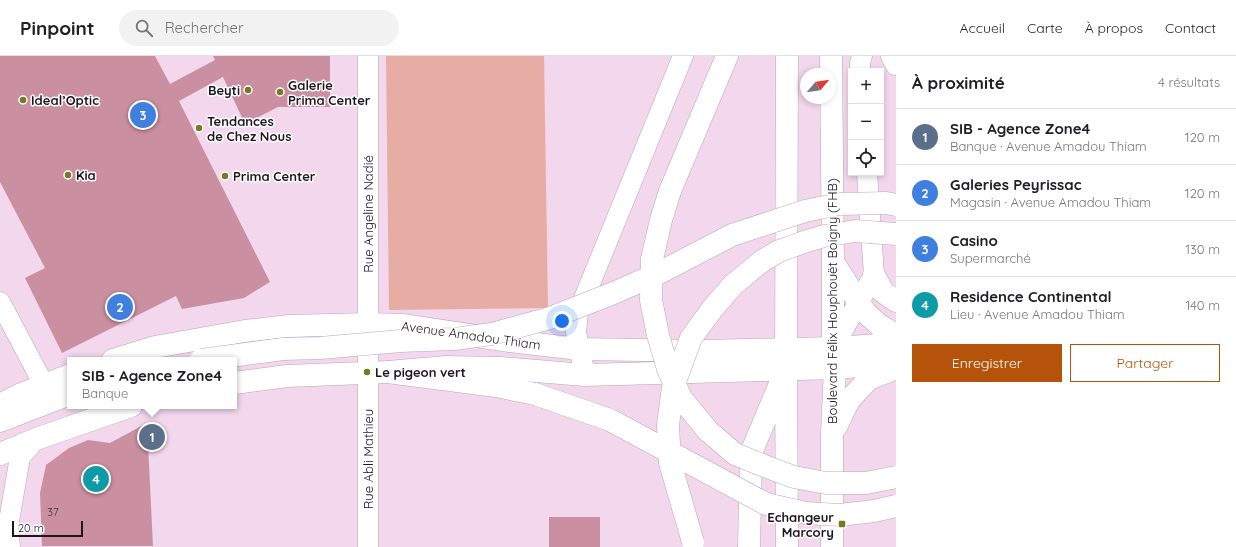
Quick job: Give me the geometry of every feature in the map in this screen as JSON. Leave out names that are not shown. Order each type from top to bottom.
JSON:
[{"type":"main road","points":[[727,56],[670,191],[661,220],[652,259],[651,300],[658,335],[668,369],[681,398],[708,431],[735,454],[794,477],[826,483],[866,483],[896,478]]},
{"type":"main road","points":[[787,56],[787,547]]},
{"type":"main road","name":"Boulevard Félix Houphouët Boigny (FHB)","points":[[831,56],[834,358],[832,547]]},
{"type":"main road","points":[[892,56],[896,64]]},
{"type":"main road","points":[[223,357],[283,349],[454,339],[492,334],[550,318],[601,298],[661,272],[732,235],[805,211],[839,204],[886,203],[896,205]]},
{"type":"main road","points":[[694,547],[670,463],[668,426],[673,387],[691,338],[713,308],[733,285],[762,261],[779,252],[824,236],[855,231],[896,234]]},
{"type":"main road","points":[[833,262],[865,312],[880,325],[896,335]]},
{"type":"main road","points":[[874,275],[884,292],[896,301]]},
{"type":"main road","name":"Avenue Amadou Thiam","points":[[123,357],[155,347],[245,331],[289,326],[368,324],[402,325],[510,341],[579,349],[706,351],[786,349],[834,358]]},
{"type":"main road","points":[[834,358],[896,344]]},
{"type":"main road","name":"Avenue Amadou Thiam","points":[[237,383],[287,376],[454,367],[500,368],[585,375],[786,370],[834,358]]},
{"type":"main road","points":[[834,358],[896,363]]},
{"type":"main road","points":[[832,434],[849,400],[865,383],[869,379],[896,368]]},
{"type":"main road","points":[[749,547],[751,453],[786,370]]},
{"type":"main road","points":[[378,372],[496,386],[535,394],[610,420],[766,504],[806,513],[840,514],[874,511],[896,506]]},
{"type":"main road","points":[[0,405],[67,376]]},
{"type":"main road","points":[[0,421],[67,395]]},
{"type":"main road","points":[[0,454],[36,439],[122,409]]},
{"type":"street","name":"Rue Angeline Nadié","points":[[368,56],[368,324],[378,372]]},
{"type":"street","points":[[585,375],[576,332],[578,314],[683,56]]},
{"type":"street","points":[[860,68],[862,56]]},
{"type":"street","points":[[834,358],[858,302],[874,275],[867,176]]},
{"type":"street","points":[[0,302],[44,385]]},
{"type":"street","name":"Rue Abli Mathieu","points":[[368,547],[378,372]]},
{"type":"street","points":[[9,547],[8,528],[20,458],[36,439]]},
{"type":"street","points":[[0,538],[9,547]]},
{"type":"shaded area","points":[[386,56],[544,56],[548,308],[389,310]]},
{"type":"building","points":[[0,56],[155,56],[170,84],[215,60],[213,56],[330,56],[330,107],[278,107],[245,124],[223,77],[179,101],[270,282],[244,298],[182,309],[176,296],[62,353],[25,278],[45,268],[0,182]]},
{"type":"building","points":[[147,423],[153,546],[42,546],[40,493],[46,465],[69,448],[88,440],[110,443]]},
{"type":"building","points":[[549,517],[600,517],[600,547],[549,547]]},
{"type":"place","name":"Beyti","points":[[248,90]]},
{"type":"place","name":"Galerie Prima Center","points":[[280,92]]},
{"type":"place","name":"Ideal’Optic","points":[[23,100]]},
{"type":"place","name":"Casino","points":[[143,115]]},
{"type":"place","name":"Tendances de Chez Nous","points":[[199,128]]},
{"type":"place","name":"Kia","points":[[68,175]]},
{"type":"place","name":"Prima Center","points":[[225,176]]},
{"type":"place","name":"Galeries Peyrissac","points":[[120,307]]},
{"type":"place","name":"Le pigeon vert","points":[[367,372]]},
{"type":"place","name":"SIB - Agence Zone4","points":[[152,437]]},
{"type":"place","name":"Residence Continental","points":[[96,479]]},
{"type":"place","name":"Echangeur Marcory","points":[[842,524]]}]
